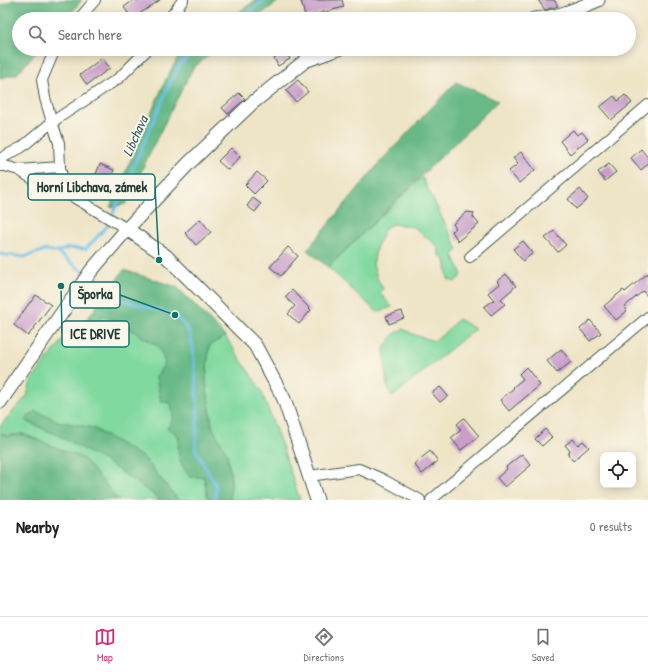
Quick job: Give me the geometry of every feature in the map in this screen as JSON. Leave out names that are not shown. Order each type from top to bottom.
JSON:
[{"type":"street","points":[[85,12],[95,0]]},
{"type":"street","points":[[174,12],[183,0]]},
{"type":"street","points":[[568,12],[579,9],[598,0]]},
{"type":"street","points":[[52,56],[42,80],[44,98],[59,143],[60,167],[65,192]]},
{"type":"street","points":[[0,159],[22,147],[52,122],[120,78],[141,56]]},
{"type":"street","points":[[0,402],[122,225],[251,104],[305,61],[319,56]]},
{"type":"street","points":[[470,257],[648,105]]},
{"type":"street","points":[[0,166],[19,170],[48,188],[65,192],[122,225],[166,256],[255,345],[284,400],[317,500]]},
{"type":"street","points":[[19,170],[60,167]]},
{"type":"street","points":[[431,500],[648,317]]},
{"type":"street","points":[[310,476],[359,468],[420,500]]},
{"type":"green space","points":[[13,0],[82,0],[72,12],[12,12],[12,56],[33,56],[17,74],[0,78],[0,6]]},
{"type":"green space","points":[[256,0],[280,0],[264,12],[239,12]]},
{"type":"green space","points":[[181,56],[208,56],[193,68],[154,144],[126,204],[110,207],[166,79],[177,59]]},
{"type":"green space","points":[[456,82],[498,101],[328,267],[307,250],[381,161]]},
{"type":"green space","points":[[422,177],[458,250],[453,255],[462,275],[455,282],[448,279],[445,260],[439,255],[438,247],[414,227],[392,224],[385,228],[377,246],[373,264],[377,278],[383,289],[380,293],[392,307],[377,312],[328,267]]},
{"type":"green space","points":[[124,270],[177,287],[225,336],[209,346],[206,381],[212,426],[227,454],[231,481],[230,500],[208,500],[204,477],[190,477],[183,468],[178,450],[179,438],[174,432],[167,428],[173,418],[170,403],[161,401],[156,377],[165,363],[159,347],[119,322],[103,316],[84,323]]},
{"type":"green space","points":[[103,316],[119,322],[159,347],[165,363],[156,377],[161,401],[170,403],[174,414],[174,430],[179,438],[178,449],[204,477],[208,500],[178,500],[144,458],[93,428],[58,421],[35,411],[25,420],[64,438],[89,452],[114,467],[160,500],[118,500],[84,459],[23,434],[7,436],[0,433],[0,426],[27,396],[31,381],[68,333],[84,323]]},
{"type":"green space","points":[[458,319],[475,329],[392,397],[387,386],[384,349],[393,335],[403,329],[415,335],[434,341],[444,334]]},
{"type":"green space","points":[[225,336],[261,390],[300,500],[230,500],[231,481],[227,454],[212,426],[206,381],[209,346]]},
{"type":"green space","points":[[35,411],[58,421],[93,428],[144,458],[178,500],[160,500],[105,461],[63,438],[25,420]]},
{"type":"green space","points":[[0,433],[7,436],[23,434],[84,459],[118,500],[0,500]]},
{"type":"building","points":[[134,0],[160,0],[142,12],[127,12],[124,7]]},
{"type":"building","points":[[301,0],[342,0],[344,7],[324,12],[304,12]]},
{"type":"building","points":[[538,0],[554,0],[558,6],[545,10]]},
{"type":"building","points":[[277,56],[288,56],[290,59],[278,66],[274,58]]},
{"type":"building","points":[[102,58],[110,68],[87,85],[80,75]]},
{"type":"building","points":[[298,80],[308,92],[296,102],[286,90]]},
{"type":"building","points":[[239,93],[245,99],[228,114],[222,108]]},
{"type":"building","points":[[625,95],[632,103],[611,120],[600,107],[614,96],[618,101]]},
{"type":"building","points":[[573,130],[577,135],[582,132],[588,139],[570,154],[560,141]]},
{"type":"building","points":[[231,148],[240,157],[228,170],[218,161]]},
{"type":"building","points":[[641,149],[648,158],[648,164],[641,170],[631,158]]},
{"type":"building","points":[[521,152],[535,170],[519,183],[509,171],[518,164],[513,158]]},
{"type":"building","points":[[100,164],[114,170],[109,182],[106,181],[105,184],[94,179]]},
{"type":"building","points":[[609,164],[616,172],[605,181],[598,172]]},
{"type":"building","points":[[257,172],[267,181],[254,194],[245,185]]},
{"type":"building","points":[[580,189],[588,199],[576,209],[568,199]]},
{"type":"building","points":[[253,198],[261,204],[255,212],[247,206]]},
{"type":"building","points":[[467,212],[474,213],[473,217],[479,224],[458,241],[452,231],[456,228],[453,224]]},
{"type":"building","points":[[200,219],[211,232],[196,245],[185,233]]},
{"type":"building","points":[[554,231],[566,245],[558,252],[545,238]]},
{"type":"building","points":[[523,241],[533,253],[523,261],[513,249]]},
{"type":"building","points":[[288,247],[298,256],[281,276],[270,267]]},
{"type":"building","points":[[648,273],[648,297],[643,291],[624,307],[627,311],[616,320],[604,306],[623,290],[625,292]]},
{"type":"building","points":[[506,274],[516,286],[501,299],[505,304],[491,315],[484,307],[494,300],[488,293],[499,284],[497,281]]},
{"type":"building","points":[[292,290],[311,310],[299,324],[288,314],[295,306],[285,297]]},
{"type":"building","points":[[36,295],[51,305],[28,336],[14,325]]},
{"type":"building","points":[[402,311],[404,318],[389,324],[386,316]]},
{"type":"building","points":[[590,320],[601,333],[590,341],[580,329]]},
{"type":"building","points":[[561,349],[571,362],[557,373],[547,361]]},
{"type":"building","points":[[526,367],[540,385],[509,411],[500,400],[523,379],[519,374]]},
{"type":"building","points":[[440,387],[448,396],[440,402],[432,393]]},
{"type":"building","points":[[464,418],[479,436],[461,450],[451,438],[461,430],[457,424]]},
{"type":"building","points":[[545,429],[552,437],[542,446],[535,439]]},
{"type":"building","points":[[573,439],[578,445],[583,441],[589,447],[573,461],[568,454],[570,451],[565,445]]},
{"type":"building","points":[[430,451],[438,461],[422,474],[414,464]]},
{"type":"building","points":[[522,454],[531,465],[505,487],[497,478],[507,469],[506,467]]},
{"type":"waterway","name":"Libchava","points":[[249,12],[265,0]]},
{"type":"waterway","name":"Libchava","points":[[57,252],[68,248],[86,249],[108,225],[171,81],[181,63],[190,56]]},
{"type":"waterway","points":[[0,254],[24,257],[46,250],[57,252],[85,273]]},
{"type":"waterway","points":[[91,278],[119,299],[175,315],[189,331],[193,347],[198,415],[195,449],[216,486],[215,500]]},
{"type":"place","name":"Horní Libchava, zámek","points":[[159,260]]},
{"type":"place","name":"ICE DRIVE","points":[[61,286]]},
{"type":"place","name":"Šporka","points":[[175,315]]}]
